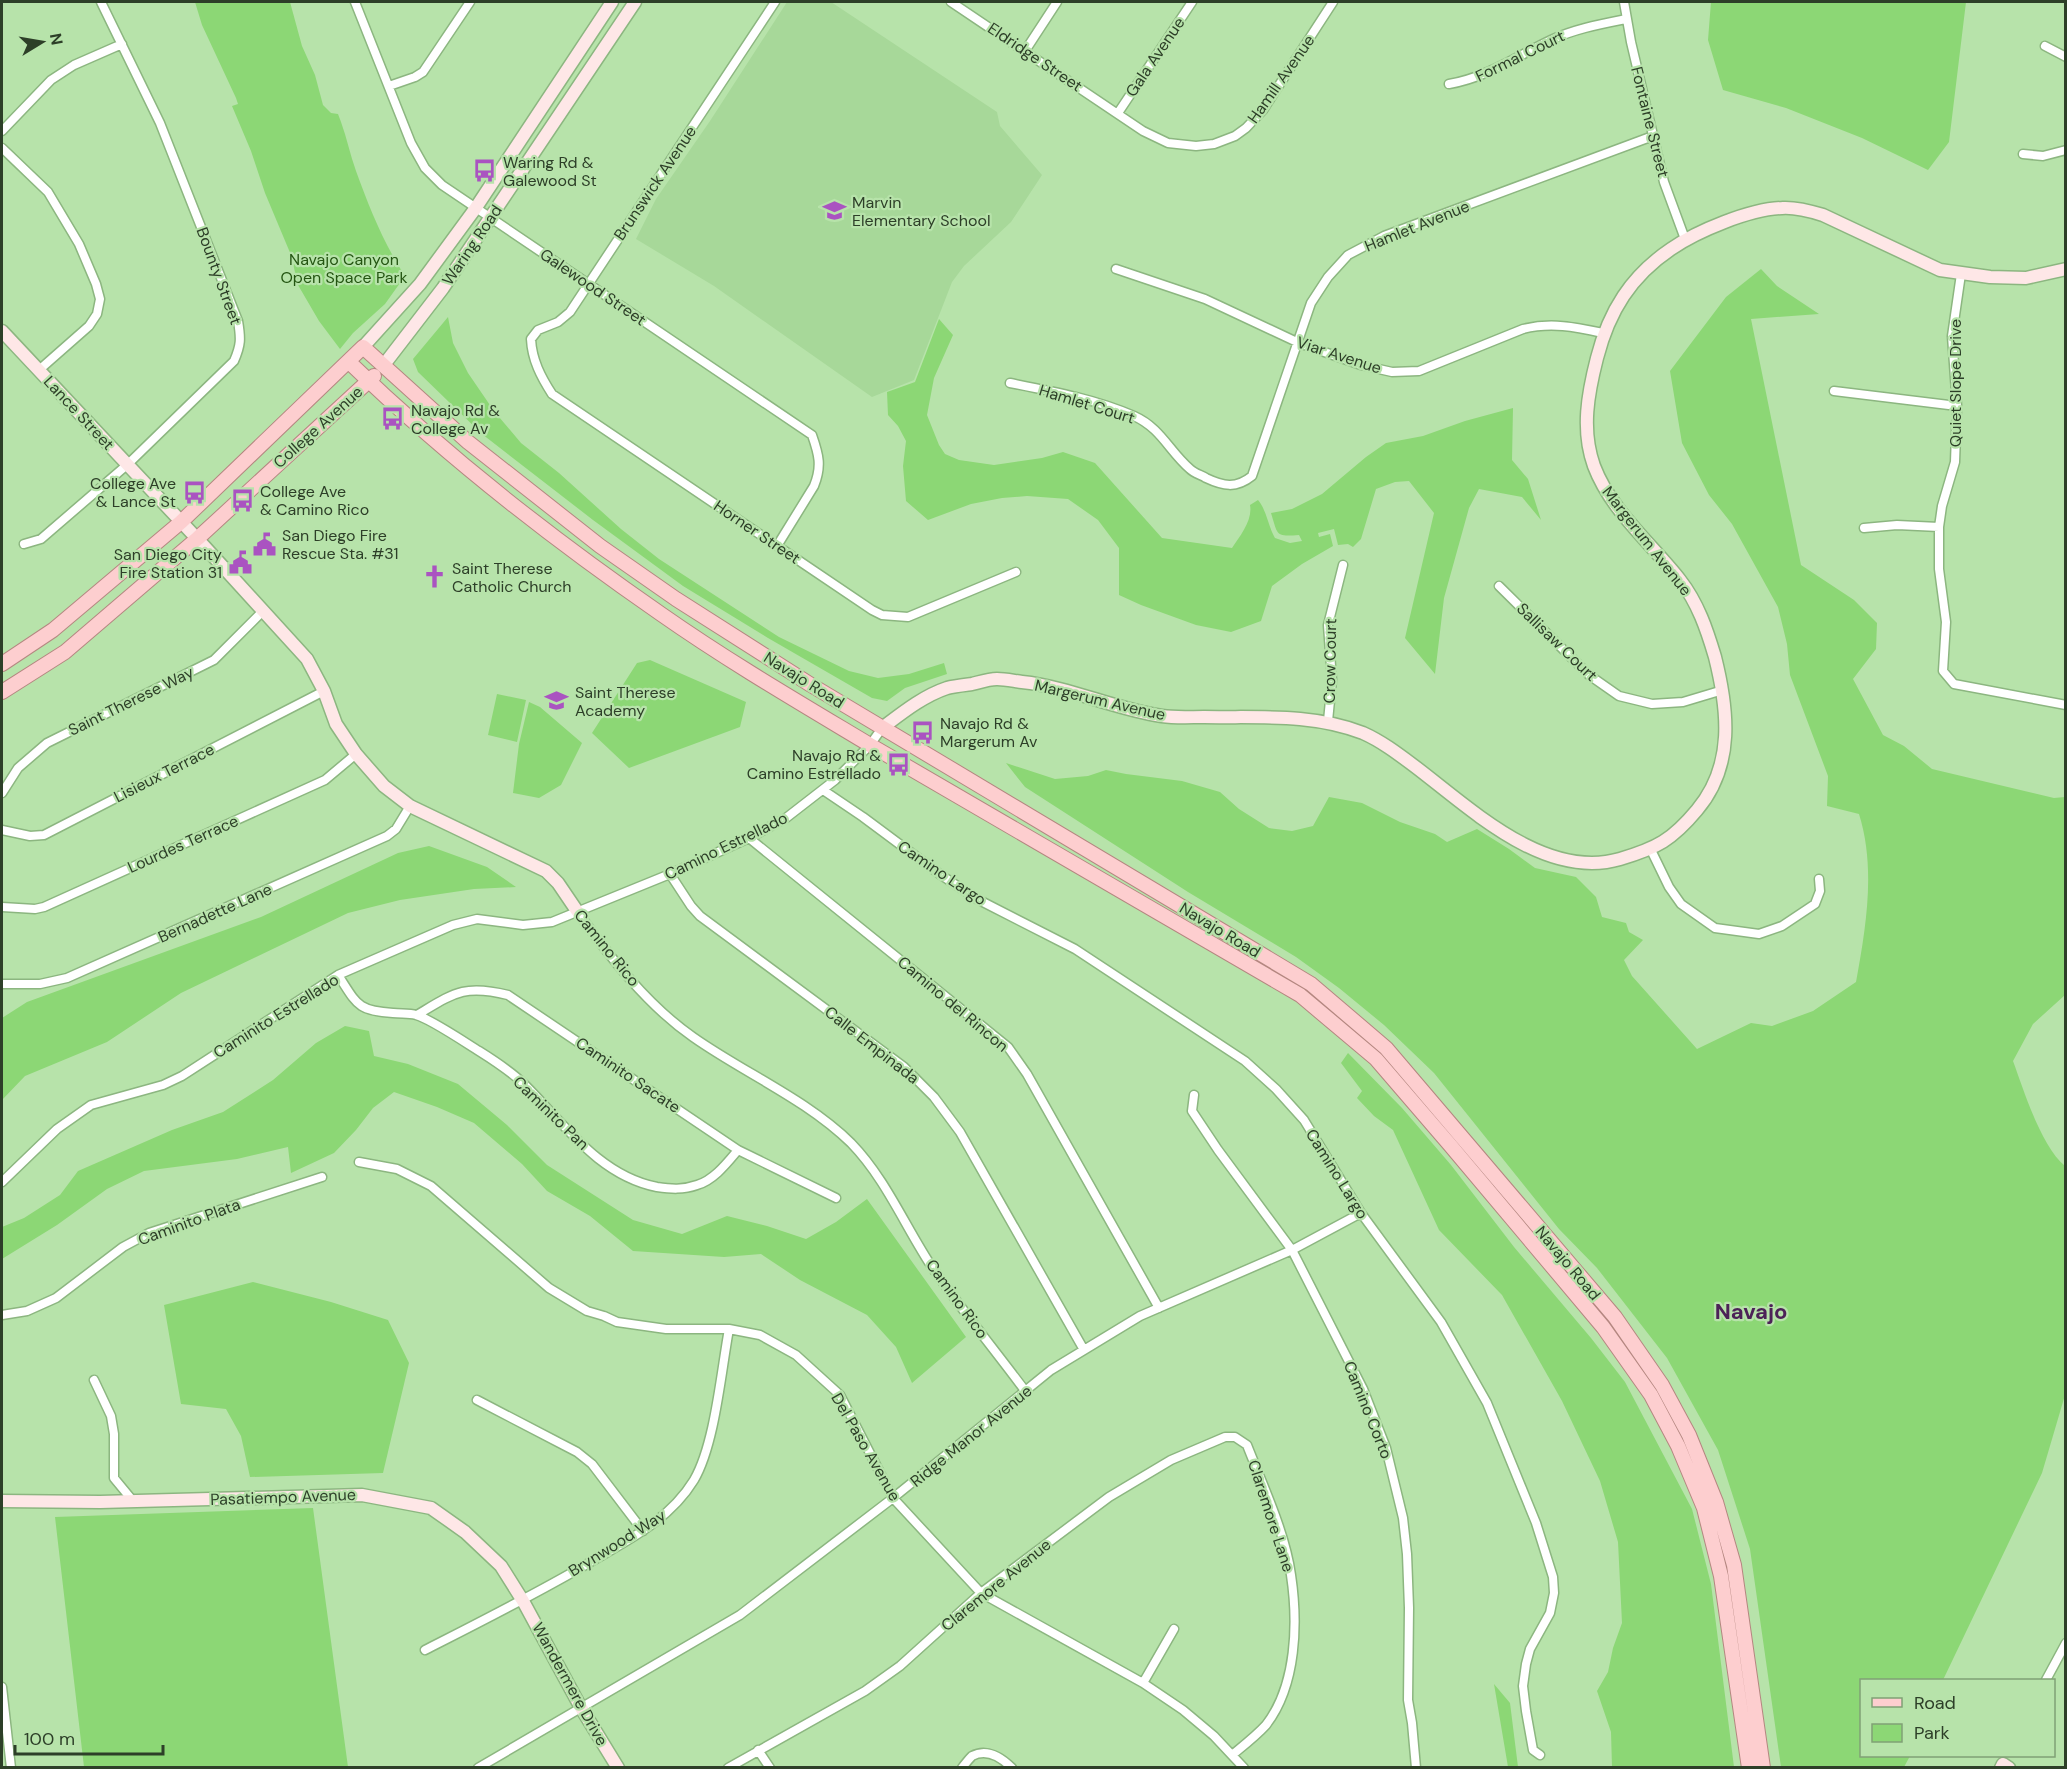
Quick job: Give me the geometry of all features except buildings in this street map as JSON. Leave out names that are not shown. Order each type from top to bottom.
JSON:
[{"type":"main road","name":"College Avenue","points":[[2,664],[53,630],[181,522],[363,347]]},
{"type":"main road","name":"Navajo Road","points":[[363,347],[468,442],[600,546],[676,599],[882,728],[1311,984],[1386,1048],[1614,1317],[1662,1385],[1689,1435],[1716,1502],[1734,1565],[1763,1767]]},
{"type":"main road","name":"Navajo Road","points":[[349,362],[454,458],[587,562],[663,616],[870,745],[1300,995],[1376,1059],[1603,1327],[1651,1395],[1678,1446],[1704,1508],[1721,1576],[1749,1767]]},
{"type":"main road","name":"College Avenue","points":[[2,692],[65,652],[198,538],[383,366]]},
{"type":"main road","points":[[751,672],[761,654]]},
{"type":"street","name":"Bounty Street","points":[[24,544],[41,539],[128,464],[234,362],[240,347],[241,338],[237,321],[160,123],[101,2]]},
{"type":"street","name":"Galewood Street","points":[[355,2],[411,143],[425,168],[442,185],[812,435],[820,456],[818,476],[777,546]]},
{"type":"street","points":[[389,86],[423,72],[470,2]]},
{"type":"street","name":"Waring Road","points":[[363,347],[420,284],[476,209],[612,2]]},
{"type":"street","name":"Waring Road","points":[[383,366],[443,288],[635,2]]},
{"type":"street","name":"Brunswick Avenue","points":[[531,353],[531,339],[538,330],[558,322],[570,312],[775,2]]},
{"type":"street","name":"Eldridge Street","points":[[951,2],[1118,113]]},
{"type":"street","points":[[1025,51],[1057,2]]},
{"type":"street","name":"Gala Avenue","points":[[1118,113],[1192,2]]},
{"type":"street","name":"Hamill Avenue","points":[[1118,113],[1143,131],[1168,143],[1196,146],[1214,144],[1235,136],[1263,110],[1333,2]]},
{"type":"street","name":"Fontaine Street","points":[[1624,2],[1664,182],[1685,239]]},
{"type":"street","name":"Formal Court","points":[[1449,84],[1470,81],[1552,39],[1626,19]]},
{"type":"street","points":[[2,131],[51,80],[74,65],[122,44]]},
{"type":"street","points":[[2045,46],[2066,57]]},
{"type":"street","name":"Hamlet Avenue","points":[[1247,480],[1252,476],[1311,303],[1328,277],[1348,255],[1384,236],[1653,136]]},
{"type":"street","points":[[2,148],[48,192],[79,244],[100,299],[97,314],[89,326],[39,370]]},
{"type":"street","points":[[2023,154],[2043,156],[2066,150]]},
{"type":"street","name":"Margerum Avenue","points":[[882,728],[912,706],[946,689],[996,679],[1035,683],[1163,717],[1301,718],[1328,721],[1366,734],[1390,748],[1513,840],[1539,853],[1581,863],[1608,862],[1651,850],[1673,835],[1700,807],[1714,783],[1726,742],[1726,720],[1723,690],[1708,633],[1694,601],[1682,582],[1615,504],[1592,461],[1586,422],[1588,400],[1603,333],[1617,305],[1635,280],[1656,259],[1685,239],[1748,214],[1781,208],[1806,209],[1823,214],[1940,270],[1990,277],[2026,278],[2066,269]]},
{"type":"street","name":"Viar Avenue","points":[[1116,269],[1205,299],[1299,343],[1361,365],[1392,372],[1419,371],[1523,329],[1540,325],[1569,326],[1603,333]]},
{"type":"street","name":"Quiet Slope Drive","points":[[1960,274],[1952,336],[1956,406],[1955,462],[1942,506],[1939,527],[1939,569],[1946,622],[1943,671],[1954,684],[2066,705]]},
{"type":"street","name":"Lance Street","points":[[2,332],[181,522]]},
{"type":"street","name":"Horner Street","points":[[531,353],[543,381],[552,394],[882,615],[908,617],[1016,572]]},
{"type":"street","name":"Hamlet Court","points":[[1010,382],[1066,394],[1131,415],[1145,422],[1166,440],[1191,470],[1230,487],[1247,480]]},
{"type":"street","points":[[1834,391],[1956,406]]},
{"type":"street","name":"Camino Rico","points":[[181,522],[307,659],[324,691],[336,724],[356,754],[384,786],[410,806],[546,871],[558,883],[604,949],[647,997],[691,1036],[818,1116],[852,1144],[882,1182],[930,1264],[1026,1392]]},
{"type":"street","points":[[1864,528],[1897,525],[1939,527]]},
{"type":"street","name":"Crow Court","points":[[1328,721],[1332,680],[1328,625],[1343,565]]},
{"type":"street","name":"Sallisaw Court","points":[[1499,586],[1589,675],[1619,696],[1652,704],[1683,702],[1723,690]]},
{"type":"street","name":"Saint Therese Way","points":[[2,793],[18,768],[47,743],[214,660],[263,611]]},
{"type":"street","name":"Lisieux Terrace","points":[[2,830],[30,837],[44,835],[324,691]]},
{"type":"street","name":"Camino Estrellado","points":[[577,911],[670,874],[749,838],[786,818],[822,790],[870,745],[882,728]]},
{"type":"street","name":"Lourdes Terrace","points":[[2,907],[35,909],[44,907],[325,780],[356,754]]},
{"type":"street","name":"Camino Largo","points":[[822,790],[977,899],[1075,949],[1245,1061],[1276,1089],[1304,1120],[1361,1213],[1441,1322],[1487,1403],[1536,1523],[1553,1577],[1554,1593],[1550,1613],[1530,1649],[1523,1686],[1528,1733],[1533,1750],[1540,1755]]},
{"type":"street","name":"Bernadette Lane","points":[[2,984],[40,984],[67,978],[387,836],[396,829],[410,806]]},
{"type":"street","name":"Camino del Rincon","points":[[749,838],[1008,1047],[1027,1074],[1159,1308]]},
{"type":"street","points":[[1651,850],[1669,887],[1681,904],[1714,928],[1759,934],[1782,926],[1815,904],[1820,891],[1819,879]]},
{"type":"street","name":"Calle Empinada","points":[[670,874],[700,916],[904,1067],[934,1096],[960,1131],[1084,1350]]},
{"type":"street","name":"Caminito Estrellado","points":[[2,1182],[57,1129],[91,1106],[163,1085],[182,1076],[338,975],[453,925],[477,919],[523,925],[552,922],[577,911]]},
{"type":"street","name":"Caminito Pan","points":[[338,975],[356,1002],[364,1009],[373,1012],[417,1015],[481,1052],[525,1085],[559,1124],[604,1163],[640,1184],[674,1190],[698,1185],[718,1173],[738,1150]]},
{"type":"street","name":"Caminito Sacate","points":[[417,1015],[451,994],[486,990],[508,995],[738,1150],[836,1198]]},
{"type":"street","name":"Camino Corto","points":[[1194,1095],[1192,1111],[1218,1150],[1293,1250],[1363,1389],[1388,1458],[1403,1518],[1407,1554],[1408,1700],[1416,1767]]},
{"type":"street","name":"Del Paso Avenue","points":[[359,1162],[397,1169],[431,1186],[549,1288],[587,1311],[617,1322],[666,1329],[729,1329],[760,1335],[796,1355],[840,1395],[893,1498],[981,1593],[1143,1683],[1183,1710],[1214,1736],[1244,1767]]},
{"type":"street","name":"Caminito Plata","points":[[2,1315],[27,1311],[56,1298],[123,1247],[150,1233],[322,1177]]},
{"type":"street","name":"Ridge Manor Avenue","points":[[478,1767],[740,1615],[893,1498],[1051,1370],[1140,1316],[1293,1250],[1361,1213]]},
{"type":"street","name":"Brynwood Way","points":[[425,1650],[523,1600],[643,1531],[670,1510],[694,1480],[703,1459],[711,1431],[729,1329]]},
{"type":"street","points":[[94,1380],[111,1416],[114,1434],[114,1478],[133,1501]]},
{"type":"street","points":[[477,1400],[577,1452],[592,1464],[643,1531]]},
{"type":"street","name":"Claremore Avenue","points":[[728,1767],[865,1691],[900,1666],[981,1593],[1109,1497],[1171,1460],[1225,1437],[1242,1440]]},
{"type":"street","name":"Claremore Lane","points":[[1232,1755],[1265,1725],[1278,1702],[1290,1663],[1294,1623],[1291,1574],[1285,1550],[1248,1445],[1242,1440]]},
{"type":"street","name":"Pasatiempo Avenue","points":[[2,1501],[133,1501],[362,1495],[431,1508],[465,1532],[501,1566],[523,1600]]},
{"type":"street","name":"Wandermere Drive","points":[[523,1600],[580,1706],[618,1767]]},
{"type":"street","points":[[1143,1683],[1174,1629]]},
{"type":"street","points":[[2047,1679],[2066,1642]]},
{"type":"street","points":[[2,1687],[11,1767]]},
{"type":"street","points":[[758,1750],[770,1767]]},
{"type":"street","points":[[962,1767],[973,1756],[988,1753],[1002,1758],[1012,1767]]},
{"type":"shaded area","name":"Marvin Elementary School","points":[[787,2],[831,2],[997,112],[1000,126],[1042,175],[1011,222],[964,266],[952,282],[914,380],[872,397],[714,286],[636,239],[656,199]]},
{"type":"green space","name":"Navajo Canyon Open Space Park","points":[[195,2],[290,2],[302,46],[315,75],[323,105],[331,113],[338,114],[372,212],[390,251],[405,276],[385,304],[353,333],[340,349],[319,321],[298,285],[291,255],[232,106],[238,104],[236,98],[202,25]]},
{"type":"green space","points":[[1711,2],[1966,2],[1949,142],[1928,170],[1862,138],[1786,108],[1723,90],[1708,40]]},
{"type":"green space","points":[[1761,269],[1777,286],[1819,314],[1751,319],[1801,565],[1854,600],[1877,623],[1876,649],[1853,679],[1883,735],[1904,746],[1932,769],[2054,798],[2065,797],[2065,995],[2033,1024],[2013,1061],[2041,1132],[2056,1157],[2065,1166],[2065,1395],[2042,1473],[1943,1679],[1860,1679],[1860,1757],[1909,1757],[1904,1767],[1781,1767],[1750,1549],[1718,1450],[1667,1358],[1597,1268],[1559,1229],[1434,1073],[1384,1025],[1339,988],[1296,957],[1188,892],[1025,787],[1006,763],[1055,779],[1088,776],[1106,770],[1182,781],[1220,792],[1239,809],[1269,828],[1292,831],[1313,826],[1329,797],[1362,803],[1400,822],[1435,834],[1447,842],[1477,829],[1535,868],[1576,877],[1596,897],[1602,917],[1626,923],[1629,932],[1643,940],[1624,960],[1632,976],[1697,1049],[1751,1023],[1772,1026],[1813,1011],[1856,982],[1868,898],[1867,855],[1859,814],[1827,806],[1828,776],[1790,675],[1787,644],[1778,607],[1732,524],[1709,495],[1682,443],[1670,371],[1726,297]]},
{"type":"green space","points":[[448,317],[453,343],[468,373],[494,411],[521,443],[659,559],[779,637],[849,671],[878,678],[909,674],[944,663],[947,674],[905,688],[887,701],[872,698],[683,586],[482,434],[418,372],[413,359]]},
{"type":"green space","points":[[939,319],[953,335],[934,378],[927,415],[945,454],[959,460],[994,465],[1042,458],[1063,452],[1095,463],[1162,538],[1232,548],[1248,522],[1250,505],[1258,500],[1275,538],[1290,543],[1302,541],[1299,535],[1281,535],[1271,513],[1292,509],[1322,494],[1386,443],[1423,436],[1465,421],[1513,408],[1512,460],[1528,479],[1541,520],[1522,497],[1479,489],[1469,508],[1444,598],[1435,674],[1405,638],[1434,513],[1409,481],[1395,482],[1376,489],[1361,539],[1353,547],[1348,544],[1338,545],[1334,529],[1318,533],[1319,537],[1330,534],[1333,546],[1302,564],[1272,586],[1261,621],[1231,632],[1196,625],[1119,595],[1119,548],[1098,520],[1068,499],[1027,496],[1002,498],[971,504],[928,520],[906,501],[903,466],[906,441],[898,426],[888,415],[887,392],[915,382]]},
{"type":"green space","points":[[650,660],[746,702],[740,727],[629,768],[592,733],[637,663]]},
{"type":"green space","points":[[497,694],[526,700],[517,742],[488,735]]},
{"type":"green space","points":[[529,702],[540,707],[582,743],[561,785],[539,798],[513,793],[519,744]]},
{"type":"green space","points":[[429,846],[487,867],[516,887],[474,889],[400,900],[348,913],[181,993],[107,1042],[25,1076],[2,1100],[2,1018],[27,1002],[261,917],[398,853]]},
{"type":"green space","points":[[345,1026],[369,1031],[374,1056],[408,1064],[458,1084],[507,1125],[547,1165],[633,1220],[682,1234],[727,1216],[806,1239],[836,1222],[867,1199],[966,1337],[912,1383],[896,1347],[867,1315],[800,1280],[761,1254],[724,1257],[633,1251],[590,1216],[547,1191],[522,1164],[474,1123],[394,1092],[373,1108],[334,1153],[291,1173],[288,1147],[237,1159],[144,1171],[107,1189],[57,1225],[2,1259],[2,1227],[24,1218],[60,1195],[78,1171],[172,1130],[223,1112],[273,1080],[316,1043]]},
{"type":"green space","points":[[1348,1053],[1402,1108],[1451,1165],[1514,1247],[1625,1382],[1692,1509],[1711,1584],[1734,1767],[1612,1767],[1611,1732],[1597,1691],[1608,1672],[1622,1623],[1618,1542],[1600,1481],[1562,1401],[1502,1295],[1439,1230],[1393,1130],[1374,1116],[1357,1098],[1362,1091],[1341,1063]]},
{"type":"green space","points":[[253,1282],[331,1302],[388,1320],[409,1363],[383,1473],[250,1477],[241,1436],[226,1409],[181,1404],[164,1305]]},
{"type":"green space","points":[[313,1508],[348,1767],[84,1767],[55,1517]]},
{"type":"green space","points":[[1494,1684],[1510,1703],[1518,1767],[1508,1767]]},
{"type":"place","name":"Waring Rd & Galewood St","points":[[485,171]]},
{"type":"place","name":"Marvin Elementary School","points":[[834,211]]},
{"type":"place","name":"Navajo Rd & College Av","points":[[393,419]]},
{"type":"place","name":"College Ave & Lance St","points":[[194,492]]},
{"type":"place","name":"College Ave & Camino Rico","points":[[242,500]]},
{"type":"place","name":"San Diego Fire Rescue Sta. #31","points":[[264,544]]},
{"type":"place","name":"San Diego City Fire Station 31","points":[[240,563]]},
{"type":"place","name":"Saint Therese Catholic Church","points":[[434,577]]},
{"type":"place","name":"Saint Therese Academy","points":[[557,701]]},
{"type":"place","name":"Navajo Rd & Margerum Av","points":[[922,732]]},
{"type":"place","name":"Navajo Rd & Camino Estrellado","points":[[899,764]]},
{"type":"district","name":"Navajo","points":[[1751,1311]]}]
